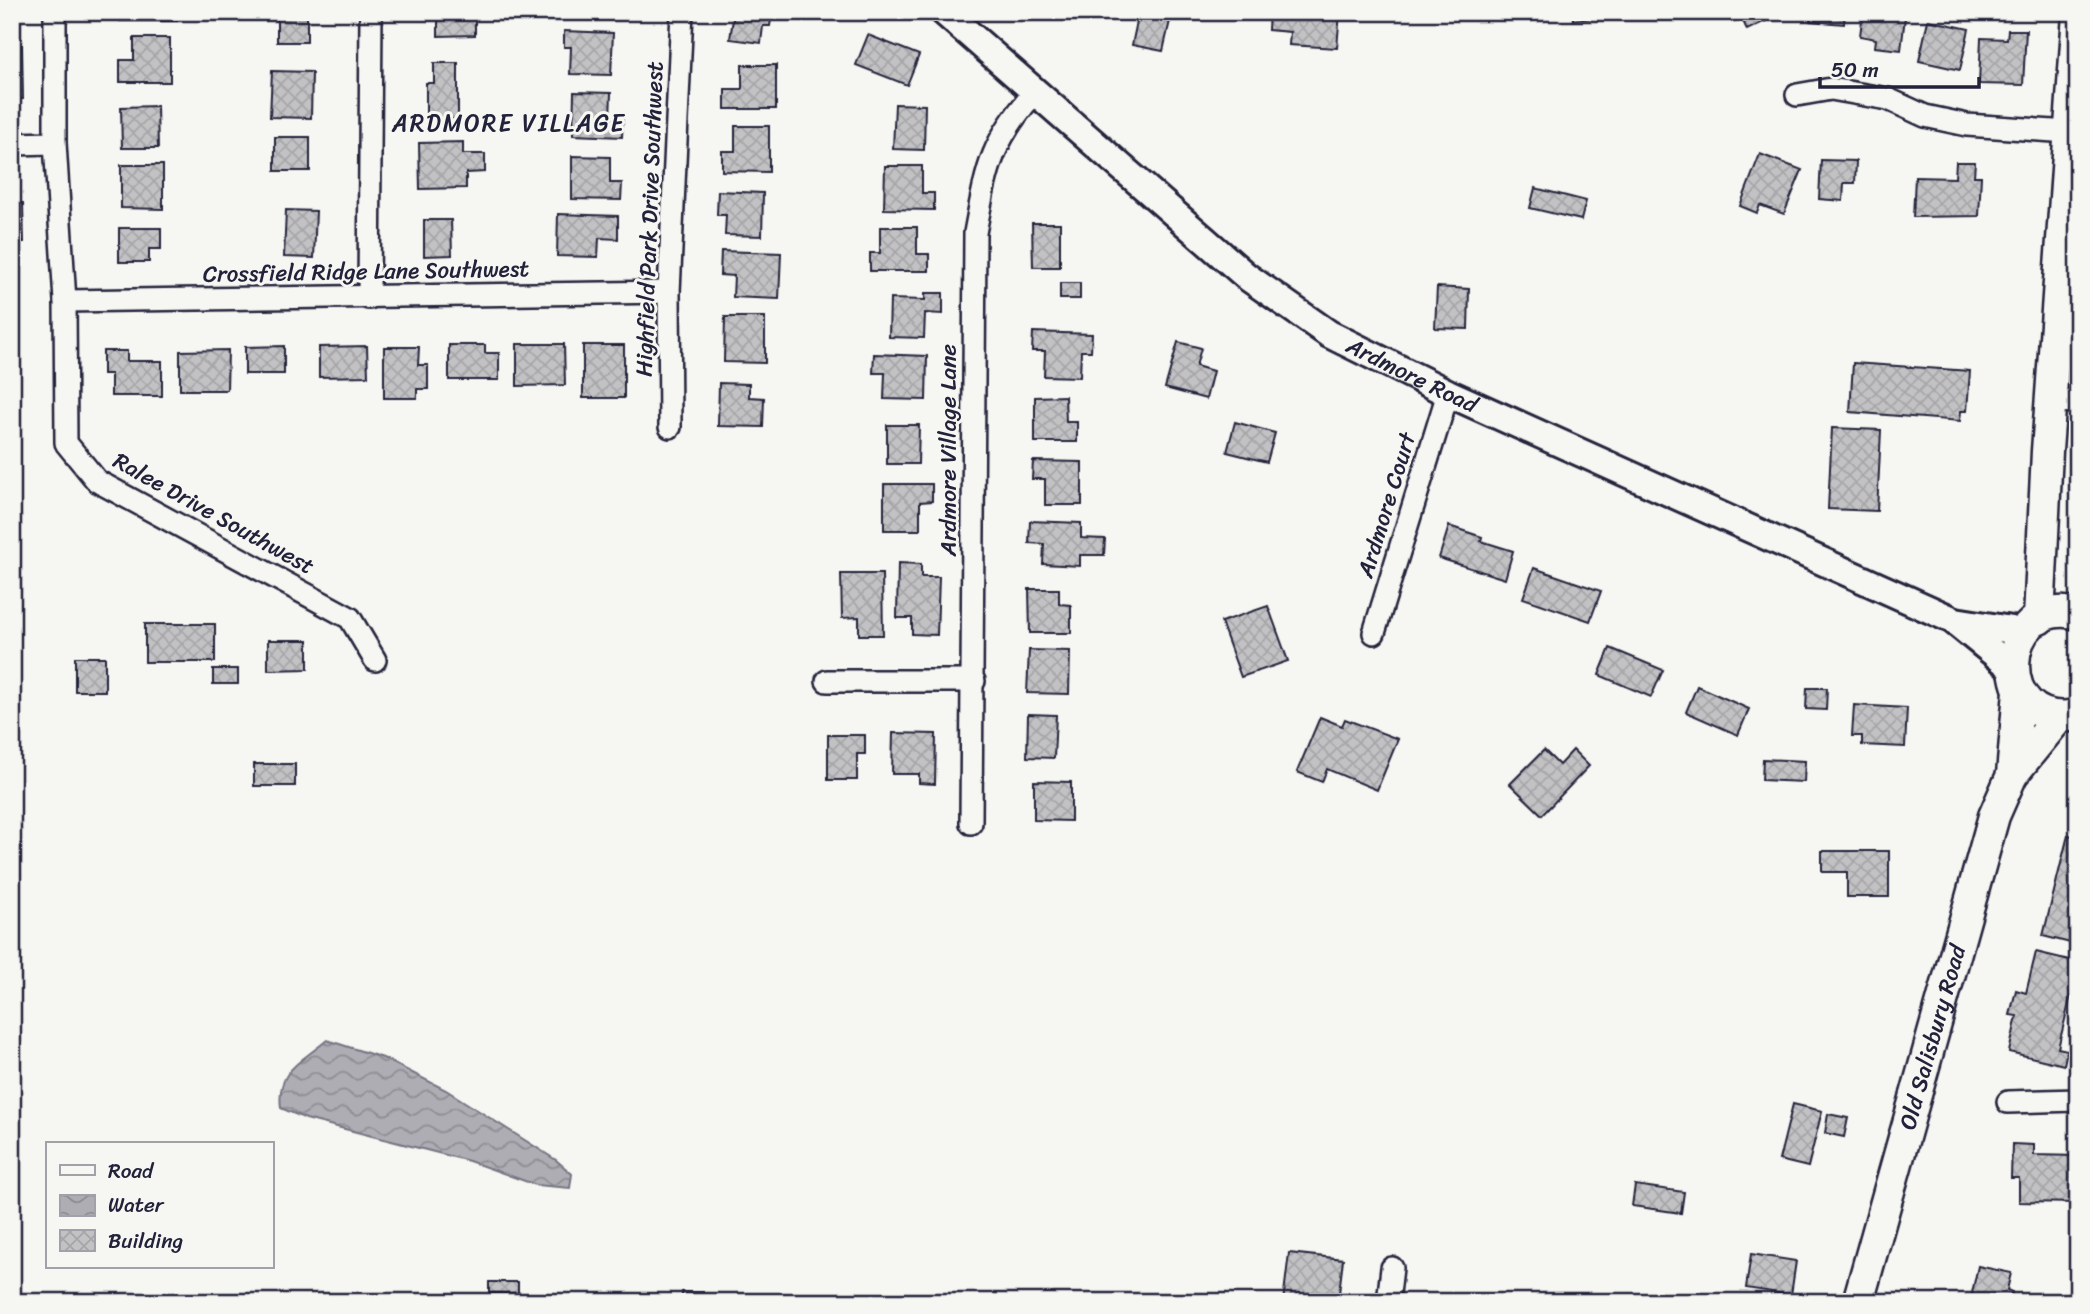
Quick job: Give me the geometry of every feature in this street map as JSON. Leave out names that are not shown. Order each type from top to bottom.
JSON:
[{"type":"main road","name":"Old Salisbury Road","points":[[2012,775],[2016,679],[2013,655],[2032,625],[2064,401],[2069,132],[2078,14]]},
{"type":"main road","name":"Old Salisbury Road","points":[[2032,625],[2056,613],[2076,614],[2044,537]]},
{"type":"main road","name":"Old Salisbury Road","points":[[1858,1302],[1994,816],[2012,775],[2069,716],[2030,704],[2016,679]]},
{"type":"street","name":"Ralee Drive Southwest","points":[[55,12],[55,143],[65,301],[66,443],[97,481],[350,618],[375,660]]},
{"type":"street","points":[[369,298],[371,12]]},
{"type":"street","name":"Highfield Park Drive Southwest","points":[[670,427],[668,292],[682,12]]},
{"type":"street","name":"Ardmore Road","points":[[944,12],[1246,276],[1329,334],[1448,393],[1953,620],[2016,679]]},
{"type":"street","points":[[1797,95],[1831,89],[1888,99],[1925,116],[1967,125],[2069,132]]},
{"type":"street","name":"Ardmore Village Lane","points":[[971,823],[975,233],[994,149],[1012,118],[1035,92]]},
{"type":"street","points":[[12,144],[55,143]]},
{"type":"street","name":"Crossfield Ridge Lane Southwest","points":[[65,301],[668,292]]},
{"type":"street","name":"Ardmore Court","points":[[1374,633],[1448,393]]},
{"type":"street","name":"Ardmore Road","points":[[1953,620],[2032,625]]},
{"type":"street","points":[[827,681],[974,681]]},
{"type":"street","points":[[2008,1102],[2078,1100]]},
{"type":"street","points":[[1388,1302],[1392,1268]]},
{"type":"water","points":[[327,1040],[383,1058],[446,1090],[556,1160],[572,1174],[570,1188],[536,1185],[469,1161],[306,1119],[281,1108],[282,1084],[292,1068]]},
{"type":"building","points":[[120,12],[177,12],[177,21],[120,21]]},
{"type":"building","points":[[277,12],[307,12],[307,42],[277,42]]},
{"type":"building","points":[[424,12],[475,12],[475,35],[438,36],[438,14]]},
{"type":"building","points":[[734,12],[772,12],[770,26],[763,26],[761,43],[730,39]]},
{"type":"building","points":[[1139,12],[1172,12],[1163,51],[1132,45]]},
{"type":"building","points":[[1269,12],[1340,12],[1337,48],[1289,45],[1290,32],[1268,30]]},
{"type":"building","points":[[1552,12],[1593,12],[1594,18],[1573,20],[1573,13],[1552,15]]},
{"type":"building","points":[[1739,12],[1775,12],[1776,16],[1747,30]]},
{"type":"building","points":[[1811,12],[1845,12],[1844,24],[1810,21]]},
{"type":"building","points":[[1863,12],[1905,17],[1901,50],[1875,47],[1876,39],[1860,36]]},
{"type":"building","points":[[1928,20],[1969,29],[1960,70],[1919,61]]},
{"type":"building","points":[[2008,30],[2026,30],[2023,85],[1979,84],[1981,38],[2007,39]]},
{"type":"building","points":[[564,31],[613,33],[611,75],[570,74],[571,47],[564,47]]},
{"type":"building","points":[[868,35],[919,55],[907,85],[856,65]]},
{"type":"building","points":[[134,38],[170,38],[170,82],[120,82],[120,60],[134,60]]},
{"type":"building","points":[[12,45],[22,45],[23,99],[12,99]]},
{"type":"building","points":[[434,63],[458,63],[458,119],[426,119],[426,83],[434,83]]},
{"type":"building","points":[[742,65],[776,65],[776,109],[725,109],[725,89],[742,89]]},
{"type":"building","points":[[272,71],[312,72],[311,118],[270,117]]},
{"type":"building","points":[[574,92],[611,93],[610,119],[623,119],[622,137],[573,135]]},
{"type":"building","points":[[895,104],[925,105],[924,150],[893,149]]},
{"type":"building","points":[[157,106],[158,148],[122,148],[121,107]]},
{"type":"building","points":[[735,126],[769,126],[769,172],[722,171],[722,151],[735,151]]},
{"type":"building","points":[[275,137],[310,137],[310,171],[275,171]]},
{"type":"building","points":[[463,142],[463,154],[485,154],[485,172],[466,173],[466,188],[420,189],[419,143]]},
{"type":"building","points":[[1760,154],[1802,170],[1784,214],[1760,205],[1757,213],[1740,206]]},
{"type":"building","points":[[572,156],[610,157],[610,183],[622,183],[621,200],[572,199]]},
{"type":"building","points":[[1821,160],[1856,161],[1855,183],[1844,183],[1843,201],[1819,199]]},
{"type":"building","points":[[1956,162],[1975,162],[1974,176],[1981,176],[1979,216],[1913,217],[1915,177],[1955,178]]},
{"type":"building","points":[[121,165],[163,165],[163,209],[121,208]]},
{"type":"building","points":[[885,166],[922,166],[922,193],[934,193],[934,210],[884,209]]},
{"type":"building","points":[[1535,188],[1586,201],[1581,220],[1530,208]]},
{"type":"building","points":[[718,191],[763,193],[762,236],[725,235],[726,215],[717,215]]},
{"type":"building","points":[[12,203],[23,203],[24,242],[13,242],[12,250]]},
{"type":"building","points":[[286,210],[316,211],[314,258],[284,257]]},
{"type":"building","points":[[558,214],[618,216],[618,239],[599,238],[598,257],[557,256]]},
{"type":"building","points":[[424,220],[451,220],[452,255],[424,256]]},
{"type":"building","points":[[1032,223],[1060,223],[1060,267],[1033,267]]},
{"type":"building","points":[[880,227],[917,227],[917,254],[929,254],[929,271],[870,271],[870,253],[880,253]]},
{"type":"building","points":[[119,228],[161,228],[161,249],[149,249],[149,262],[119,262]]},
{"type":"building","points":[[721,251],[781,253],[779,299],[733,297],[734,276],[720,275]]},
{"type":"building","points":[[1060,283],[1080,283],[1080,299],[1060,299]]},
{"type":"building","points":[[1437,287],[1469,289],[1468,329],[1435,328]]},
{"type":"building","points":[[925,293],[943,293],[943,314],[925,313],[924,338],[889,337],[890,299],[925,300]]},
{"type":"building","points":[[725,317],[765,317],[765,363],[724,362]]},
{"type":"building","points":[[1033,332],[1092,334],[1091,351],[1081,351],[1080,377],[1044,376],[1045,351],[1032,351]]},
{"type":"building","points":[[1178,342],[1201,348],[1196,366],[1213,371],[1206,399],[1165,388]]},
{"type":"building","points":[[517,344],[564,344],[565,385],[517,386]]},
{"type":"building","points":[[449,345],[485,345],[485,353],[499,353],[499,380],[449,380]]},
{"type":"building","points":[[583,345],[624,345],[624,398],[583,398]]},
{"type":"building","points":[[284,346],[284,374],[245,374],[245,347]]},
{"type":"building","points":[[367,346],[368,376],[319,377],[319,347]]},
{"type":"building","points":[[384,347],[419,347],[418,365],[428,365],[428,389],[417,389],[417,398],[384,398]]},
{"type":"building","points":[[228,350],[227,390],[180,390],[180,351]]},
{"type":"building","points":[[103,351],[127,351],[127,361],[162,361],[162,396],[111,396],[111,374],[103,374]]},
{"type":"building","points":[[874,354],[927,356],[926,400],[884,399],[885,373],[873,373]]},
{"type":"building","points":[[1853,363],[1970,371],[1967,411],[1961,411],[1960,421],[1850,412]]},
{"type":"building","points":[[719,383],[749,384],[749,397],[764,398],[763,427],[718,426]]},
{"type":"building","points":[[1065,396],[1066,422],[1077,422],[1077,442],[1035,442],[1035,397]]},
{"type":"building","points":[[1235,422],[1275,433],[1267,462],[1227,452]]},
{"type":"building","points":[[887,425],[919,425],[918,464],[887,464]]},
{"type":"building","points":[[1832,428],[1881,430],[1877,511],[1828,509]]},
{"type":"building","points":[[1033,461],[1082,462],[1082,505],[1045,505],[1045,479],[1032,479]]},
{"type":"building","points":[[884,484],[932,484],[932,501],[920,502],[920,530],[884,530]]},
{"type":"building","points":[[1030,521],[1081,523],[1081,538],[1105,539],[1104,555],[1080,555],[1080,566],[1043,564],[1044,544],[1029,543]]},
{"type":"building","points":[[1449,526],[1482,537],[1481,541],[1513,551],[1505,579],[1439,558]]},
{"type":"building","points":[[898,563],[921,564],[921,577],[939,577],[937,635],[912,634],[912,618],[897,618]]},
{"type":"building","points":[[1534,568],[1601,591],[1590,621],[1523,598]]},
{"type":"building","points":[[841,574],[882,574],[883,635],[859,635],[859,617],[842,618]]},
{"type":"building","points":[[1029,589],[1059,589],[1059,604],[1071,605],[1071,633],[1030,633]]},
{"type":"building","points":[[1268,606],[1288,661],[1241,677],[1221,622]]},
{"type":"building","points":[[145,624],[215,624],[215,662],[145,662]]},
{"type":"building","points":[[268,640],[308,640],[308,669],[268,670]]},
{"type":"building","points":[[1610,648],[1663,670],[1651,697],[1599,675]]},
{"type":"building","points":[[1029,650],[1070,651],[1069,694],[1027,693]]},
{"type":"building","points":[[75,657],[105,657],[105,691],[75,691]]},
{"type":"building","points":[[213,669],[238,669],[238,684],[213,684]]},
{"type":"building","points":[[1697,686],[1749,709],[1738,735],[1686,712]]},
{"type":"building","points":[[1807,688],[1827,688],[1826,710],[1806,709]]},
{"type":"building","points":[[1854,705],[1907,708],[1905,747],[1862,745],[1862,736],[1852,736]]},
{"type":"building","points":[[1028,714],[1056,715],[1054,758],[1027,757]]},
{"type":"building","points":[[1320,717],[1342,726],[1345,719],[1398,739],[1377,790],[1327,769],[1322,782],[1297,772]]},
{"type":"building","points":[[893,733],[936,734],[935,784],[919,783],[919,774],[892,774]]},
{"type":"building","points":[[828,735],[865,735],[865,754],[857,754],[857,780],[828,780]]},
{"type":"building","points":[[1544,750],[1559,765],[1573,750],[1589,766],[1542,815],[1510,784]]},
{"type":"building","points":[[1763,759],[1805,761],[1804,782],[1762,780]]},
{"type":"building","points":[[254,764],[295,764],[295,786],[254,786]]},
{"type":"building","points":[[1034,781],[1071,782],[1071,821],[1034,820]]},
{"type":"building","points":[[2068,835],[2078,837],[2078,945],[2043,936]]},
{"type":"building","points":[[1822,851],[1889,851],[1889,897],[1847,897],[1847,872],[1822,872]]},
{"type":"building","points":[[2036,952],[2078,962],[2078,988],[2073,987],[2058,1048],[2067,1050],[2064,1065],[2009,1052],[2017,1016],[2010,1015],[2016,990],[2026,993]]},
{"type":"building","points":[[1793,1104],[1822,1111],[1808,1167],[1779,1160]]},
{"type":"building","points":[[1828,1114],[1848,1118],[1844,1137],[1825,1133]]},
{"type":"building","points":[[2012,1144],[2034,1145],[2034,1155],[2078,1156],[2078,1203],[2019,1202],[2019,1178],[2011,1178]]},
{"type":"building","points":[[1635,1185],[1684,1192],[1681,1213],[1632,1206]]},
{"type":"building","points":[[1289,1253],[1343,1259],[1338,1302],[1283,1302]]},
{"type":"building","points":[[1751,1254],[1796,1261],[1791,1295],[1746,1288]]},
{"type":"building","points":[[1978,1266],[2011,1273],[2007,1290],[2012,1292],[2010,1302],[1970,1302]]},
{"type":"building","points":[[489,1282],[518,1282],[518,1293],[489,1293]]},
{"type":"building","points":[[682,1292],[703,1292],[703,1302],[682,1302]]},
{"type":"district","name":"ARDMORE VILLAGE","points":[[509,123]]}]
